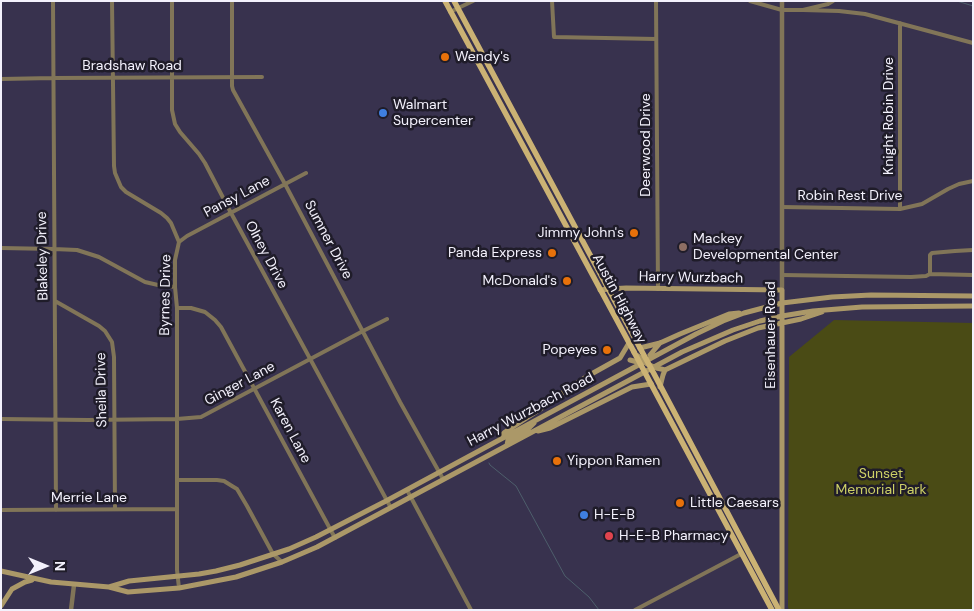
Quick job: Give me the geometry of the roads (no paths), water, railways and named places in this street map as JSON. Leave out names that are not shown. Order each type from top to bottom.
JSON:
[{"type":"main road","name":"Austin Highway","points":[[444,1],[629,343],[660,387],[781,610]]},
{"type":"main road","name":"Austin Highway","points":[[454,1],[641,351],[651,384],[772,610]]},
{"type":"main road","name":"Harry Wurzbach","points":[[600,290],[782,290]]},
{"type":"main road","name":"Eisenhauer Road","points":[[781,610],[782,290]]},
{"type":"main road","name":"Harry Wurzbach Road","points":[[109,587],[129,581],[198,574],[240,565],[289,549],[407,490],[696,334],[744,313],[782,303],[842,296],[973,296]]},
{"type":"main road","name":"Harry Wurzbach Road","points":[[1,571],[35,580],[109,587],[128,592],[179,588],[253,572],[298,556],[335,538],[682,352],[750,324],[782,316],[829,309],[973,306]]},
{"type":"main road","points":[[620,358],[665,370],[718,344],[758,328],[815,315],[829,309]]},
{"type":"main road","points":[[641,351],[729,314],[744,313]]},
{"type":"main road","points":[[497,441],[505,432],[536,412],[564,390],[620,358],[629,343]]},
{"type":"main road","points":[[632,387],[640,376],[650,355],[660,343]]},
{"type":"main road","points":[[660,387],[665,370]]},
{"type":"main road","points":[[530,433],[550,428],[632,387],[651,384]]},
{"type":"main road","points":[[661,403],[676,427],[680,424]]},
{"type":"main road","points":[[507,445],[508,440],[529,428],[540,418]]},
{"type":"main road","points":[[1,606],[12,589],[25,582],[35,580]]},
{"type":"street","name":"Blakeley Drive","points":[[53,1],[56,510]]},
{"type":"street","name":"Byrnes Drive","points":[[112,1],[114,166],[117,180],[126,192],[167,218],[179,242],[175,260],[179,588]]},
{"type":"street","name":"Olney Drive","points":[[172,1],[172,110],[176,124],[180,132],[205,163],[391,508]]},
{"type":"street","name":"Sumner Drive","points":[[232,1],[232,86],[236,96],[443,479]]},
{"type":"street","points":[[450,12],[473,1]]},
{"type":"street","points":[[552,1],[554,38],[656,39]]},
{"type":"street","name":"Deerwood Drive","points":[[656,1],[658,289]]},
{"type":"street","points":[[750,1],[782,10],[839,11],[865,14],[973,43]]},
{"type":"street","name":"Eisenhauer Road","points":[[782,1],[782,290]]},
{"type":"street","points":[[803,10],[833,1]]},
{"type":"street","name":"Knight Robin Drive","points":[[900,24],[900,209]]},
{"type":"street","name":"Bradshaw Road","points":[[1,79],[262,77]]},
{"type":"street","name":"Pansy Lane","points":[[179,242],[306,173]]},
{"type":"street","name":"Robin Rest Drive","points":[[782,207],[900,209],[922,204],[954,187],[973,181]]},
{"type":"street","points":[[1,248],[77,250],[93,254],[145,282],[175,287]]},
{"type":"street","points":[[930,274],[931,254],[973,250]]},
{"type":"street","points":[[782,275],[911,277],[930,274],[973,274]]},
{"type":"street","name":"Sheila Drive","points":[[55,301],[99,326],[112,342],[114,357],[115,509]]},
{"type":"street","name":"Karen Lane","points":[[176,308],[191,308],[205,312],[224,330],[335,538]]},
{"type":"street","name":"Ginger Lane","points":[[1,419],[177,419],[201,417],[387,319]]},
{"type":"street","points":[[177,480],[224,481],[237,489],[273,554],[282,562]]},
{"type":"street","points":[[407,490],[472,610]]},
{"type":"street","name":"Merrie Lane","points":[[1,510],[177,509]]},
{"type":"street","points":[[635,610],[741,554]]},
{"type":"street","points":[[71,610],[74,584]]},
{"type":"waterway","points":[[957,1],[973,6]]},
{"type":"waterway","points":[[476,440],[479,445]]},
{"type":"waterway","points":[[489,463],[516,486],[565,576],[589,597],[599,610]]},
{"type":"place","name":"Wendy's","points":[[445,57]]},
{"type":"place","name":"Walmart Supercenter","points":[[383,113]]},
{"type":"place","name":"Jimmy John's","points":[[634,233]]},
{"type":"place","name":"Mackey Developmental Center","points":[[683,247]]},
{"type":"place","name":"Panda Express","points":[[552,253]]},
{"type":"place","name":"McDonald's","points":[[567,281]]},
{"type":"place","name":"Popeyes","points":[[607,350]]},
{"type":"place","name":"Yippon Ramen","points":[[557,461]]},
{"type":"place","name":"Little Caesars","points":[[680,503]]},
{"type":"place","name":"H-E-B","points":[[584,515]]},
{"type":"place","name":"H-E-B Pharmacy","points":[[609,536]]},
{"type":"park label","name":"Sunset Memorial Park","points":[[881,482]]}]
